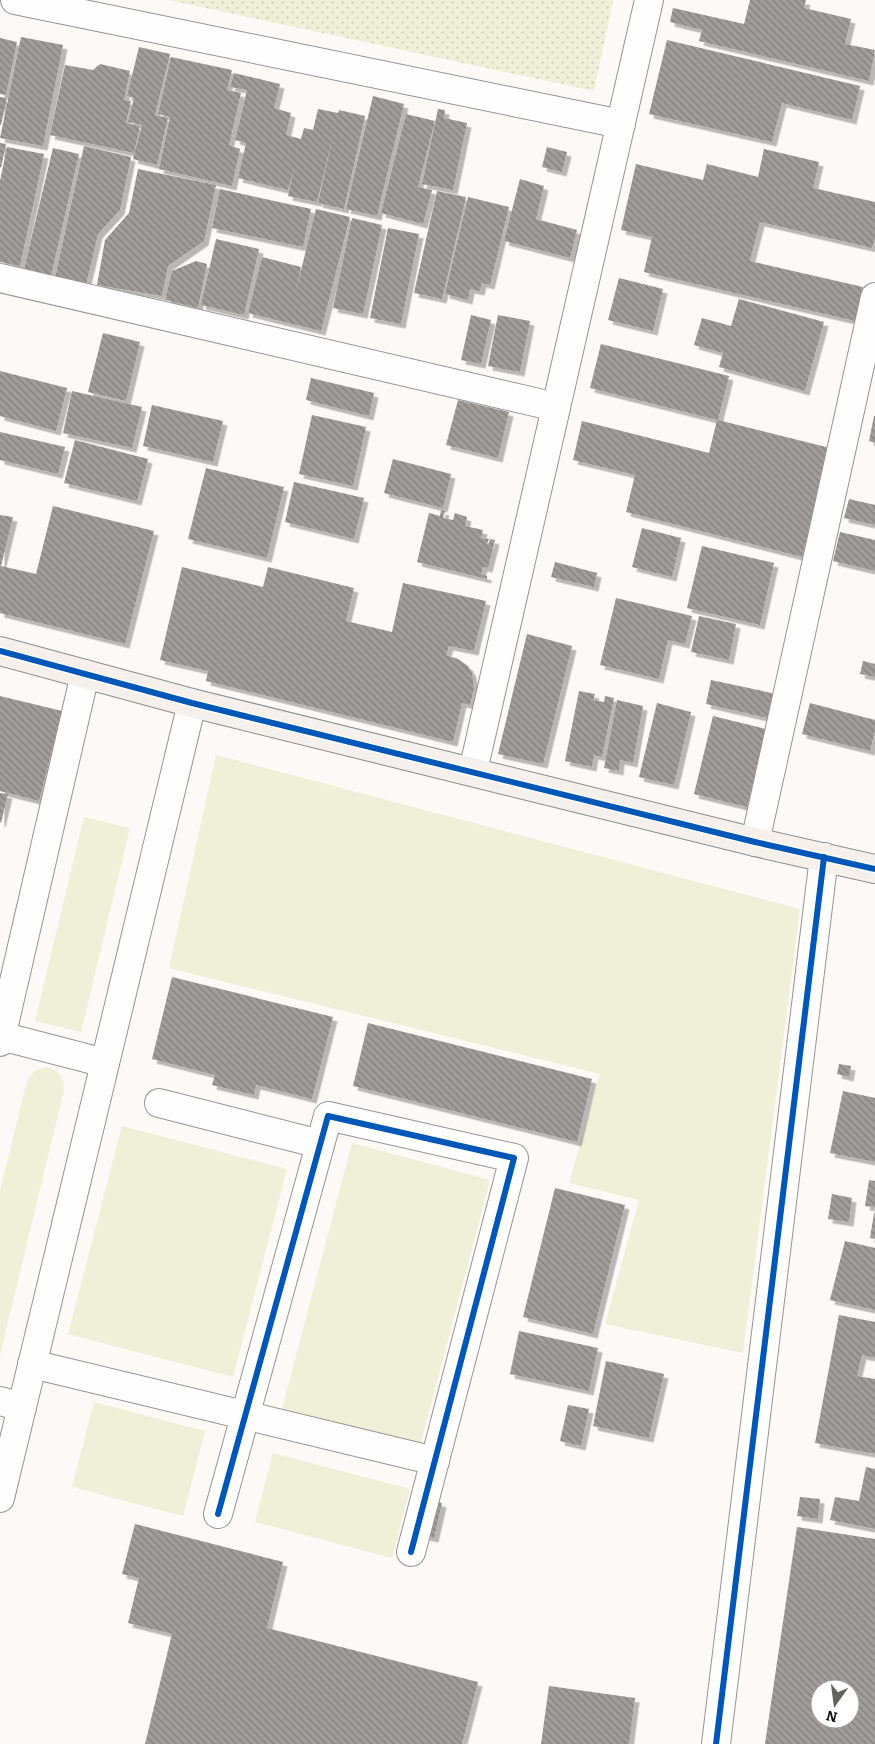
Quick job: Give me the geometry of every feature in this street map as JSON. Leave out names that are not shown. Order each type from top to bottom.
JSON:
[{"type":"street","points":[[15,0],[621,124]]},
{"type":"street","points":[[473,771],[649,0]]},
{"type":"street","points":[[0,278],[556,407]]},
{"type":"street","points":[[755,842],[875,297]]},
{"type":"street","points":[[0,651],[192,703],[755,842],[875,869]]},
{"type":"street","points":[[85,674],[1,1039],[105,1064]]},
{"type":"street","points":[[0,1498],[11,1404],[32,1364],[192,703]]},
{"type":"street","points":[[716,1744],[824,857]]},
{"type":"street","points":[[159,1103],[320,1144]]},
{"type":"street","points":[[218,1514],[328,1116],[514,1158],[411,1552]]},
{"type":"street","points":[[32,1364],[435,1461]]},
{"type":"green space","points":[[169,0],[613,0],[594,91]]},
{"type":"green space","points":[[216,755],[800,909],[743,1353],[605,1324],[639,1200],[569,1183],[600,1074],[169,968]]},
{"type":"green space","points":[[84,817],[130,828],[81,1032],[35,1021]]},
{"type":"green space","points":[[46,1067],[60,1075],[64,1090],[0,1355],[0,1191],[27,1081],[34,1071]]},
{"type":"green space","points":[[122,1126],[287,1169],[233,1377],[68,1334]]},
{"type":"green space","points":[[352,1143],[490,1180],[420,1446],[282,1409]]},
{"type":"green space","points":[[94,1402],[205,1431],[183,1516],[72,1487]]},
{"type":"green space","points":[[273,1453],[410,1489],[392,1558],[255,1522]]},
{"type":"building","points":[[750,0],[806,0],[804,8],[851,19],[845,44],[875,50],[869,81],[699,41],[702,30],[670,22],[673,8],[744,24]]},
{"type":"building","points":[[21,37],[63,45],[43,146],[0,138]]},
{"type":"building","points":[[0,38],[17,42],[6,95],[0,94]]},
{"type":"building","points":[[667,40],[860,86],[852,120],[782,103],[772,142],[649,114]]},
{"type":"building","points":[[139,47],[170,54],[155,115],[168,118],[157,165],[133,159],[142,125],[128,122],[134,98],[127,96]]},
{"type":"building","points":[[171,57],[232,70],[227,90],[241,93],[229,145],[240,149],[232,186],[159,169],[170,117],[158,114]]},
{"type":"building","points":[[100,64],[130,71],[124,100],[131,101],[126,123],[140,126],[134,153],[50,135],[65,65],[93,70]]},
{"type":"building","points":[[234,73],[280,84],[274,108],[291,113],[286,135],[301,139],[304,128],[313,130],[318,109],[338,113],[339,110],[365,116],[344,209],[318,203],[334,132],[317,202],[288,196],[294,168],[288,190],[238,178],[246,143],[235,140],[247,90],[230,87]]},
{"type":"building","points":[[373,96],[404,104],[377,216],[346,209]]},
{"type":"building","points":[[0,97],[7,98],[1,125],[0,125]]},
{"type":"building","points":[[438,109],[445,110],[444,118],[467,123],[453,190],[422,184]]},
{"type":"building","points":[[406,114],[435,121],[418,187],[432,190],[423,224],[381,213]]},
{"type":"building","points":[[0,143],[6,144],[1,168],[0,167]]},
{"type":"building","points":[[84,146],[131,157],[120,210],[98,234],[86,285],[55,278]]},
{"type":"building","points":[[7,147],[44,154],[20,266],[0,262],[0,181]]},
{"type":"building","points":[[547,147],[567,152],[562,172],[542,167]]},
{"type":"building","points":[[53,148],[79,154],[51,276],[24,269]]},
{"type":"building","points":[[764,149],[819,162],[813,188],[875,202],[875,238],[872,248],[760,222],[750,261],[863,287],[855,321],[644,272],[652,237],[621,230],[636,164],[703,180],[707,164],[758,177]]},
{"type":"building","points":[[138,169],[216,185],[204,241],[168,266],[162,296],[97,285],[105,240],[129,213]]},
{"type":"building","points":[[520,179],[544,186],[536,219],[577,230],[570,258],[504,241]]},
{"type":"building","points":[[220,189],[311,209],[303,247],[212,228]]},
{"type":"building","points":[[437,191],[466,197],[442,299],[414,293]]},
{"type":"building","points":[[468,197],[509,207],[490,285],[482,283],[480,291],[470,289],[468,300],[445,294]]},
{"type":"building","points":[[316,209],[350,217],[321,331],[248,313],[262,257],[301,267],[296,291]]},
{"type":"building","points":[[352,218],[382,225],[363,314],[333,308]]},
{"type":"building","points":[[388,228],[419,234],[401,324],[370,318]]},
{"type":"building","points":[[216,239],[259,249],[244,315],[201,305]]},
{"type":"building","points":[[196,261],[207,264],[198,308],[165,300],[172,271]]},
{"type":"building","points":[[619,278],[663,289],[653,331],[608,320]]},
{"type":"building","points":[[739,299],[824,322],[805,391],[719,367],[723,353],[694,345],[702,318],[731,326]]},
{"type":"building","points":[[471,315],[491,320],[481,364],[461,360]]},
{"type":"building","points":[[498,315],[530,321],[520,372],[488,366]]},
{"type":"building","points":[[103,333],[140,342],[126,401],[88,392]]},
{"type":"building","points":[[601,344],[729,376],[718,420],[830,448],[802,557],[626,512],[635,475],[573,460],[582,421],[709,453],[717,420],[590,388]]},
{"type":"building","points":[[0,371],[67,388],[56,431],[0,416]]},
{"type":"building","points":[[311,378],[374,393],[369,416],[306,400]]},
{"type":"building","points":[[72,391],[142,407],[132,448],[63,433]]},
{"type":"building","points":[[458,400],[509,412],[498,458],[446,445]]},
{"type":"building","points":[[152,405],[223,421],[213,462],[143,446]]},
{"type":"building","points":[[312,415],[366,427],[353,486],[299,474]]},
{"type":"building","points":[[875,416],[875,443],[869,441]]},
{"type":"building","points":[[0,432],[65,447],[58,474],[0,460]]},
{"type":"building","points":[[75,440],[148,459],[137,501],[64,483]]},
{"type":"building","points":[[393,459],[451,474],[443,508],[384,493]]},
{"type":"building","points":[[206,468],[284,487],[267,558],[188,539]]},
{"type":"building","points":[[294,482],[364,498],[354,539],[285,522]]},
{"type":"building","points":[[849,499],[875,505],[875,525],[844,518]]},
{"type":"building","points":[[53,506],[154,531],[125,644],[0,613],[0,515],[13,517],[1,566],[36,574]]},
{"type":"building","points":[[441,510],[445,511],[443,518],[453,520],[455,513],[467,517],[465,526],[483,530],[481,538],[489,539],[487,544],[489,544],[490,539],[495,540],[488,568],[483,567],[481,574],[487,576],[487,579],[417,562],[429,513],[440,516]]},
{"type":"building","points":[[642,528],[681,538],[672,577],[632,567]]},
{"type":"building","points":[[840,532],[875,540],[875,571],[833,561]]},
{"type":"building","points":[[702,546],[774,563],[760,625],[687,608]]},
{"type":"building","points":[[555,562],[597,573],[594,587],[551,577]]},
{"type":"building","points":[[182,567],[263,587],[268,567],[354,588],[346,621],[392,632],[403,583],[486,601],[474,651],[449,646],[446,655],[458,659],[468,666],[472,673],[474,689],[470,705],[462,703],[453,742],[206,681],[208,671],[160,660]]},
{"type":"building","points":[[616,598],[692,616],[685,644],[668,640],[659,679],[600,665]]},
{"type":"building","points":[[699,616],[736,624],[729,660],[691,652]]},
{"type":"building","points":[[527,634],[572,646],[543,764],[498,754]]},
{"type":"building","points":[[863,661],[875,664],[875,677],[860,674]]},
{"type":"building","points":[[711,680],[781,695],[776,720],[706,704]]},
{"type":"building","points":[[579,691],[595,694],[593,700],[604,702],[605,696],[614,698],[602,757],[594,755],[592,767],[565,761]]},
{"type":"building","points":[[0,696],[62,711],[39,801],[0,791]]},
{"type":"building","points":[[617,700],[643,706],[633,763],[620,760],[619,771],[604,768]]},
{"type":"building","points":[[657,703],[691,712],[674,785],[639,777]]},
{"type":"building","points":[[810,703],[875,720],[875,731],[870,751],[802,734]]},
{"type":"building","points":[[713,716],[766,729],[747,807],[694,794]]},
{"type":"building","points":[[0,793],[8,794],[1,823],[0,822]]},
{"type":"building","points":[[172,977],[333,1017],[312,1099],[256,1085],[254,1095],[212,1085],[215,1075],[152,1059]]},
{"type":"building","points":[[368,1023],[592,1079],[577,1142],[353,1086]]},
{"type":"building","points":[[839,1064],[851,1066],[849,1077],[837,1074]]},
{"type":"building","points":[[843,1091],[875,1098],[875,1162],[830,1153]]},
{"type":"building","points":[[869,1180],[875,1181],[875,1207],[865,1206]]},
{"type":"building","points":[[555,1188],[625,1205],[593,1334],[523,1317]]},
{"type":"building","points":[[832,1194],[852,1198],[849,1222],[828,1219]]},
{"type":"building","points":[[875,1213],[875,1239],[870,1238]]},
{"type":"building","points":[[845,1241],[875,1248],[875,1310],[830,1300]]},
{"type":"building","points":[[839,1315],[875,1322],[875,1358],[862,1355],[857,1376],[875,1379],[875,1454],[815,1443]]},
{"type":"building","points":[[519,1331],[598,1348],[589,1391],[510,1374]]},
{"type":"building","points":[[606,1361],[664,1374],[649,1438],[593,1426]]},
{"type":"building","points":[[568,1405],[589,1409],[581,1446],[560,1441]]},
{"type":"building","points":[[866,1467],[875,1469],[875,1529],[830,1520],[835,1497],[859,1501]]},
{"type":"building","points":[[800,1497],[820,1499],[818,1519],[797,1516]]},
{"type":"building","points":[[428,1499],[442,1503],[434,1538],[419,1535]]},
{"type":"building","points":[[135,1524],[283,1562],[267,1628],[478,1682],[462,1744],[145,1744],[172,1634],[128,1623],[139,1578],[122,1574]]},
{"type":"building","points":[[797,1527],[875,1539],[875,1744],[765,1744]]},
{"type":"building","points":[[549,1686],[635,1698],[629,1744],[541,1744]]},
{"type":"cycle path","points":[[0,651],[192,703],[755,842],[875,869]]},
{"type":"cycle path","points":[[716,1744],[824,857]]},
{"type":"cycle path","points":[[218,1514],[328,1116],[514,1158],[411,1552]]}]
